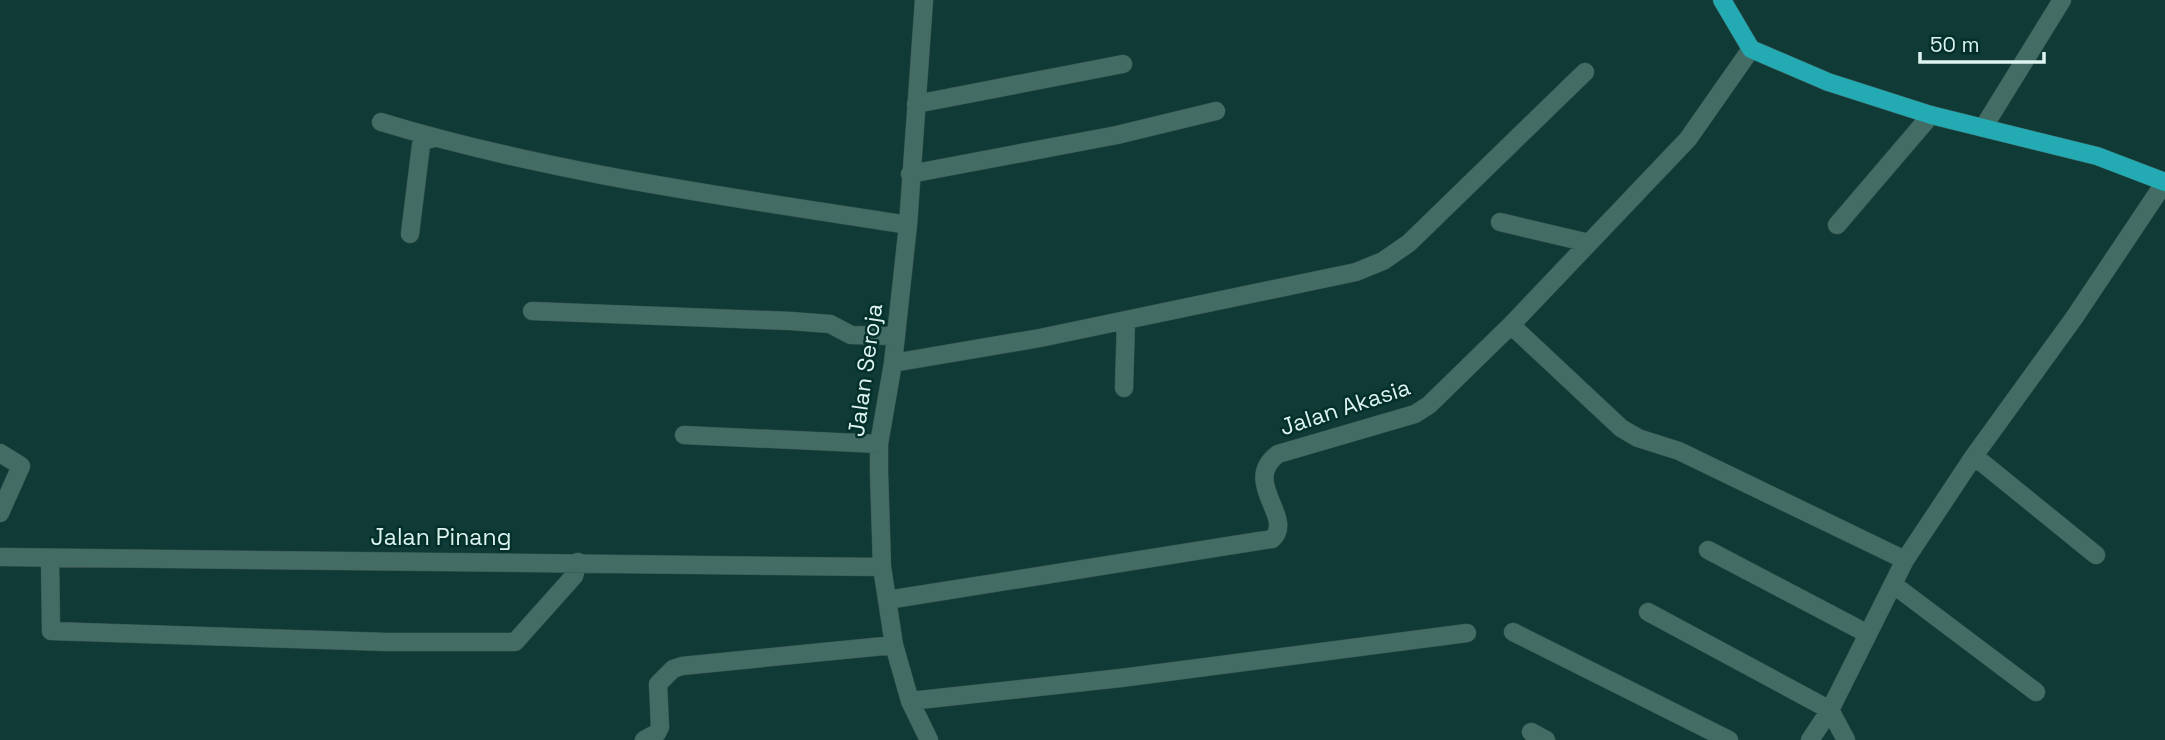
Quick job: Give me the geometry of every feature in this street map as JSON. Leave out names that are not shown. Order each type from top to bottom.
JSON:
[{"type":"main road","points":[[1722,0],[1751,49],[1828,82],[1931,115],[2097,156],[2165,182]]},
{"type":"street","name":"Jalan Seroja","points":[[924,0],[908,225],[896,336],[879,444],[883,567],[894,645],[910,701],[929,740]]},
{"type":"street","points":[[1983,128],[2062,0]]},
{"type":"street","name":"Jalan Akasia","points":[[887,600],[1272,539],[1279,526],[1263,475],[1269,461],[1278,454],[1415,414],[1429,405],[1511,325],[1688,139],[1751,49]]},
{"type":"street","points":[[916,104],[1123,64]]},
{"type":"street","points":[[892,363],[1040,338],[1356,272],[1383,261],[1409,243],[1585,72]]},
{"type":"street","points":[[910,174],[1117,135],[1216,111]]},
{"type":"street","points":[[1837,225],[1931,115]]},
{"type":"street","points":[[381,122],[434,138],[576,171],[908,225]]},
{"type":"street","points":[[410,234],[421,145],[434,138]]},
{"type":"street","points":[[1810,740],[1830,710],[1905,560],[2165,182]]},
{"type":"street","points":[[1500,222],[1589,243]]},
{"type":"street","points":[[532,311],[791,321],[830,324],[851,335],[896,336]]},
{"type":"street","points":[[1124,387],[1125,320]]},
{"type":"street","points":[[1511,325],[1620,428],[1638,438],[1679,451],[1905,560]]},
{"type":"street","points":[[684,435],[879,444]]},
{"type":"street","points":[[0,453],[21,466],[0,513]]},
{"type":"street","points":[[1974,456],[2096,555]]},
{"type":"street","points":[[1707,551],[1868,634]]},
{"type":"street","name":"Jalan Pinang","points":[[0,557],[883,567]]},
{"type":"street","points":[[50,559],[51,631],[387,642],[515,642],[575,576],[578,562]]},
{"type":"street","points":[[1894,585],[2036,692]]},
{"type":"street","points":[[1648,612],[1830,710],[1846,740]]},
{"type":"street","points":[[1513,632],[1729,740]]},
{"type":"street","points":[[910,701],[1121,678],[1467,633]]},
{"type":"street","points":[[645,740],[657,733],[660,727],[658,684],[673,669],[894,645]]}]
